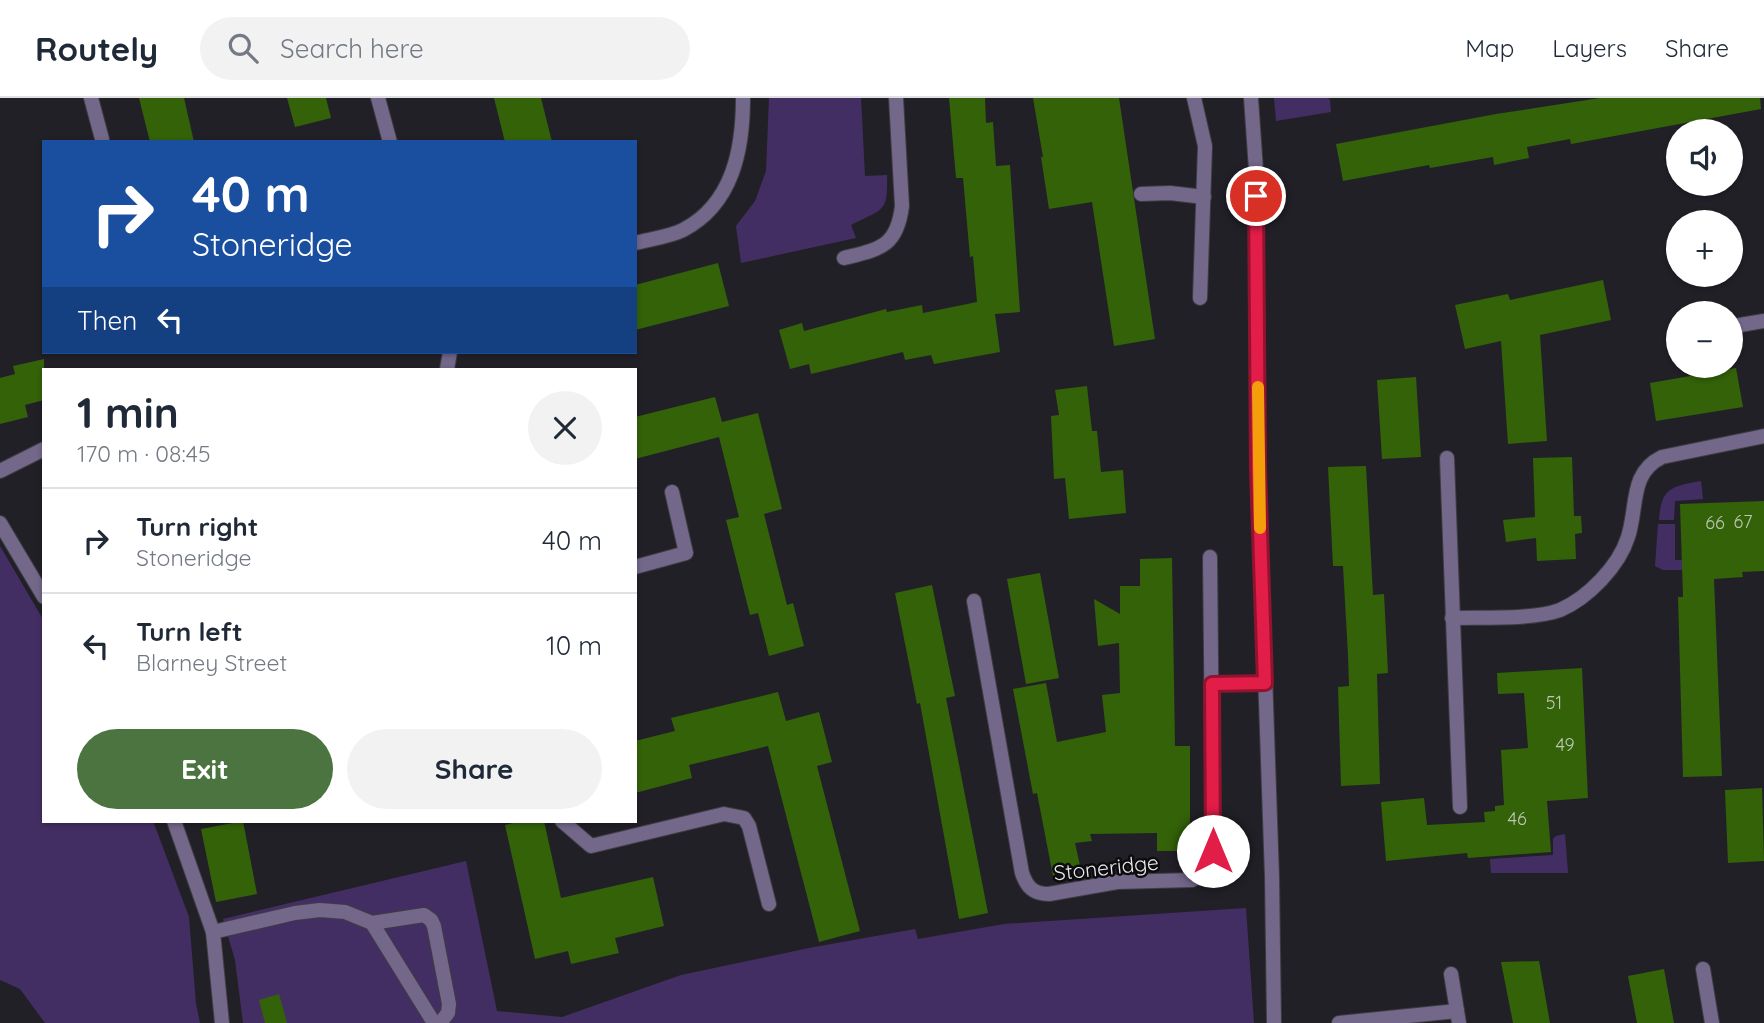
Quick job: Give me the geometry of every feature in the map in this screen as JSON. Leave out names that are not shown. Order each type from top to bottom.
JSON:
[{"type":"street","points":[[91,98],[102,139]]},
{"type":"street","points":[[378,98],[389,140]]},
{"type":"street","points":[[637,242],[682,230],[707,211],[725,190],[738,155],[743,98]]},
{"type":"street","points":[[844,258],[880,249],[894,235],[900,222],[902,205],[896,98]]},
{"type":"street","points":[[1194,98],[1205,146],[1200,298]]},
{"type":"street","points":[[1251,98],[1256,170],[1258,469],[1273,1023]]},
{"type":"street","points":[[1141,194],[1170,192],[1203,197]]},
{"type":"street","points":[[1743,324],[1764,321]]},
{"type":"street","points":[[1452,618],[1541,615],[1561,609],[1595,584],[1624,548],[1629,536],[1637,483],[1644,470],[1653,462],[1662,457],[1764,436]]},
{"type":"street","points":[[0,471],[42,450]]},
{"type":"street","points":[[1447,458],[1460,807]]},
{"type":"street","points":[[637,566],[686,553],[671,492]]},
{"type":"street","points":[[0,523],[42,594]]},
{"type":"street","name":"Stoneridge","points":[[974,601],[1022,873],[1027,886],[1038,894],[1117,882],[1192,880],[1203,875],[1210,865],[1213,851],[1210,557]]},
{"type":"street","points":[[1212,684],[1265,683]]},
{"type":"street","points":[[564,823],[592,846],[724,814],[744,818],[749,826],[769,904]]},
{"type":"street","points":[[175,823],[213,932],[222,1023]]},
{"type":"street","points":[[213,932],[320,909],[345,912],[372,923],[424,915],[431,920],[449,1004],[448,1013],[440,1023]]},
{"type":"street","points":[[372,923],[434,1023]]},
{"type":"street","points":[[1703,969],[1712,1023]]},
{"type":"street","points":[[1339,1023],[1458,1017],[1451,974]]},
{"type":"shaded area","points":[[769,98],[861,98],[865,176],[887,175],[886,197],[877,212],[851,225],[856,238],[741,263],[736,226],[755,201],[766,171]]},
{"type":"shaded area","points":[[1274,98],[1328,98],[1331,112],[1276,121]]},
{"type":"shaded area","points":[[1701,481],[1703,499],[1675,501],[1674,520],[1659,520],[1662,501],[1670,490]]},
{"type":"shaded area","points":[[1658,524],[1675,524],[1675,560],[1682,560],[1682,570],[1663,570],[1655,566]]},
{"type":"shaded area","points":[[0,546],[42,618],[42,823],[154,823],[189,917],[200,1023],[45,1023],[20,989],[0,980]]},
{"type":"shaded area","points":[[1565,834],[1568,873],[1491,873],[1490,859],[1553,855],[1553,839]]},
{"type":"shaded area","points":[[466,861],[497,1011],[562,1017],[681,975],[915,929],[918,939],[1004,924],[1246,908],[1254,1023],[243,1023],[235,960],[223,919]]},
{"type":"building","points":[[139,98],[184,98],[194,140],[150,140]]},
{"type":"building","points":[[287,98],[326,98],[331,118],[295,127]]},
{"type":"building","points":[[494,98],[541,98],[552,140],[504,140]]},
{"type":"building","points":[[949,98],[985,98],[986,123],[993,122],[996,166],[1010,165],[1020,312],[995,314],[1000,352],[934,364],[931,355],[905,360],[903,352],[811,374],[809,364],[790,369],[779,330],[802,323],[804,331],[886,309],[887,312],[922,305],[923,313],[977,302],[963,178],[956,178]]},
{"type":"building","points":[[1033,98],[1119,98],[1155,339],[1114,346],[1092,202],[1049,209]]},
{"type":"building","points":[[1600,98],[1760,98],[1761,109],[1707,119],[1666,119],[1666,126],[1571,144],[1570,139],[1527,147],[1529,158],[1494,165],[1493,157],[1430,168],[1429,165],[1343,181],[1336,144]]},
{"type":"building","points":[[718,263],[729,306],[637,329],[637,284]]},
{"type":"building","points":[[1603,280],[1611,320],[1540,335],[1547,441],[1508,444],[1501,341],[1465,349],[1455,305],[1508,294],[1510,300]]},
{"type":"building","points":[[44,359],[42,401],[25,405],[28,417],[0,424],[0,378],[15,374],[13,366]]},
{"type":"building","points":[[1416,377],[1421,457],[1382,459],[1377,380]]},
{"type":"building","points":[[1679,378],[1738,378],[1743,407],[1656,421],[1650,383]]},
{"type":"building","points":[[1087,386],[1092,431],[1097,431],[1101,472],[1123,470],[1126,513],[1069,519],[1065,478],[1054,479],[1051,416],[1059,415],[1055,390]]},
{"type":"building","points":[[715,397],[722,422],[758,413],[782,509],[764,514],[787,605],[793,603],[804,646],[769,656],[758,613],[750,615],[726,520],[739,517],[719,437],[637,458],[637,416]]},
{"type":"building","points":[[1572,457],[1574,516],[1581,516],[1582,533],[1575,534],[1576,559],[1537,561],[1536,538],[1506,542],[1503,520],[1535,517],[1533,458]]},
{"type":"building","points":[[1366,466],[1373,595],[1384,594],[1388,673],[1377,674],[1380,784],[1341,786],[1338,687],[1349,686],[1348,655],[1343,566],[1333,566],[1328,467]]},
{"type":"building","points":[[1764,501],[1764,571],[1742,572],[1743,577],[1714,579],[1722,776],[1683,777],[1678,597],[1683,597],[1680,504]]},
{"type":"building","points":[[1172,558],[1175,746],[1190,746],[1190,851],[1157,851],[1157,833],[1090,834],[1092,841],[1075,843],[1081,870],[1053,876],[1037,793],[1033,794],[1013,689],[1046,683],[1057,742],[1106,732],[1102,695],[1120,693],[1119,643],[1098,646],[1094,599],[1120,614],[1120,586],[1140,586],[1140,559]]},
{"type":"building","points":[[1040,573],[1059,678],[1026,684],[1007,579]]},
{"type":"building","points":[[932,585],[955,696],[946,698],[988,913],[959,919],[920,703],[917,704],[895,593]]},
{"type":"building","points":[[1582,668],[1588,798],[1547,801],[1551,852],[1468,858],[1467,853],[1386,861],[1381,802],[1424,798],[1427,825],[1485,822],[1484,812],[1495,811],[1495,806],[1504,805],[1501,750],[1528,748],[1524,693],[1498,694],[1497,673]]},
{"type":"building","points":[[778,692],[786,721],[819,712],[832,762],[817,766],[860,931],[819,942],[768,746],[689,765],[692,778],[637,792],[637,740],[675,731],[671,718]]},
{"type":"building","points":[[1762,788],[1764,861],[1728,863],[1725,790]]},
{"type":"building","points":[[243,823],[257,894],[216,902],[201,829]]},
{"type":"building","points":[[544,823],[561,898],[653,877],[664,926],[615,938],[619,953],[571,964],[568,951],[535,959],[505,825]]},
{"type":"building","points":[[1539,961],[1550,1023],[1513,1023],[1501,962]]},
{"type":"building","points":[[1664,969],[1674,1023],[1637,1023],[1628,976]]},
{"type":"building","points":[[279,994],[287,1023],[265,1023],[259,1000]]},
{"type":"slow traffic","points":[[1258,387],[1260,528]]},
{"type":"route","points":[[1213,851],[1212,684],[1265,683],[1258,469],[1256,196]]}]
